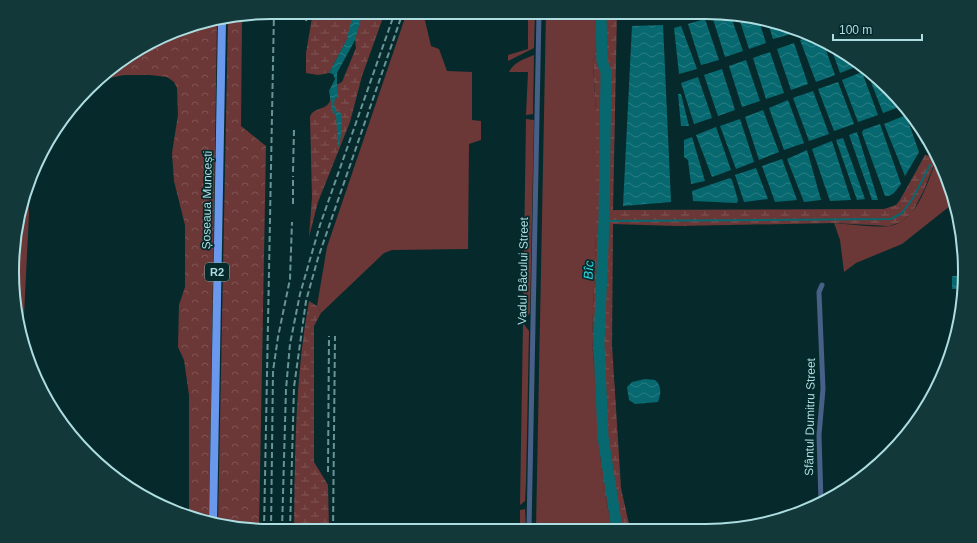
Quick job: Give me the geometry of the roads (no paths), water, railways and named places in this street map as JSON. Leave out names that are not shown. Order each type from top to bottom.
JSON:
[{"type":"main road","name":"Șoseaua Muncești","points":[[212,517],[222,24]]},
{"type":"street","name":"Vadul Bâcului Street","points":[[529,524],[538,19]]},
{"type":"street","name":"Sfântul Dumitru Street","points":[[820,496],[819,435],[823,389],[819,292],[822,285]]},
{"type":"water","points":[[353,19],[361,19],[355,40],[337,73],[337,98],[335,98],[334,105],[336,111],[342,114],[341,136],[338,148],[336,115],[333,113],[329,91],[335,79],[333,74],[329,73],[347,39]]},
{"type":"water","points":[[705,19],[719,60],[701,65],[688,24]]},
{"type":"water","points":[[713,19],[732,21],[743,51],[725,57]]},
{"type":"water","points":[[740,21],[760,25],[766,43],[749,49]]},
{"type":"water","points":[[663,25],[671,202],[623,206],[632,26]]},
{"type":"water","points":[[681,26],[697,69],[679,74],[674,28]]},
{"type":"water","points":[[769,28],[791,34],[791,34],[773,39]]},
{"type":"water","points":[[803,39],[826,50],[835,75],[816,82],[800,40]]},
{"type":"water","points":[[794,43],[808,84],[791,90],[777,49]]},
{"type":"water","points":[[770,52],[784,93],[766,99],[753,58]]},
{"type":"water","points":[[833,54],[854,68],[840,73]]},
{"type":"water","points":[[746,60],[760,101],[742,107],[729,66]]},
{"type":"water","points":[[722,69],[735,110],[718,116],[704,75]]},
{"type":"water","points":[[861,72],[863,74],[878,115],[858,122],[842,80]]},
{"type":"water","points":[[698,77],[712,118],[694,124],[681,83]]},
{"type":"water","points":[[870,81],[897,108],[883,113]]},
{"type":"water","points":[[838,82],[854,124],[834,131],[818,89]]},
{"type":"water","points":[[813,91],[829,134],[809,141],[793,98]]},
{"type":"water","points":[[678,94],[681,94],[689,126],[681,126]]},
{"type":"water","points":[[788,100],[804,143],[784,150],[769,108]]},
{"type":"water","points":[[763,110],[779,152],[759,160],[745,117]]},
{"type":"water","points":[[904,116],[908,121],[919,152],[905,176],[884,124]]},
{"type":"water","points":[[740,119],[754,162],[736,169],[720,126]]},
{"type":"water","points":[[880,124],[901,184],[894,193],[888,196],[885,196],[862,133],[863,130]]},
{"type":"water","points":[[716,127],[731,170],[712,177],[696,135]]},
{"type":"water","points":[[857,132],[878,200],[872,200],[849,135]]},
{"type":"water","points":[[692,137],[705,181],[691,184],[688,160],[684,157],[684,140]]},
{"type":"water","points":[[843,138],[865,199],[857,200],[836,140]]},
{"type":"water","points":[[832,141],[851,200],[830,201],[812,149]]},
{"type":"water","points":[[807,150],[821,200],[804,202],[787,159]]},
{"type":"water","points":[[782,159],[797,200],[775,202],[762,166]]},
{"type":"water","points":[[756,168],[768,199],[744,202],[735,175]]},
{"type":"water","points":[[730,178],[738,200],[737,203],[693,201],[692,191]]},
{"type":"water","points":[[952,276],[958,276],[957,289],[952,289]]},
{"type":"water","points":[[645,379],[655,380],[659,385],[660,393],[658,402],[635,404],[629,400],[627,387],[632,382]]},
{"type":"waterway","name":"Bîc","points":[[601,19],[602,61],[606,72],[604,221],[599,343],[603,437],[616,524]]},
{"type":"waterway","points":[[604,221],[891,219],[902,213],[913,198],[930,165]]},
{"type":"railway","points":[[264,524],[274,19]]},
{"type":"railway","points":[[282,524],[286,389],[290,344],[300,294],[320,225],[393,19]]},
{"type":"railway","points":[[290,524],[294,387],[306,301],[318,258],[401,19]]},
{"type":"railway","points":[[293,172],[294,130]]},
{"type":"railway","points":[[293,176],[293,204]]},
{"type":"railway","points":[[271,524],[273,371],[278,337],[290,279],[292,222]]},
{"type":"railway","points":[[328,472],[329,336]]},
{"type":"railway","points":[[333,524],[335,336]]}]
